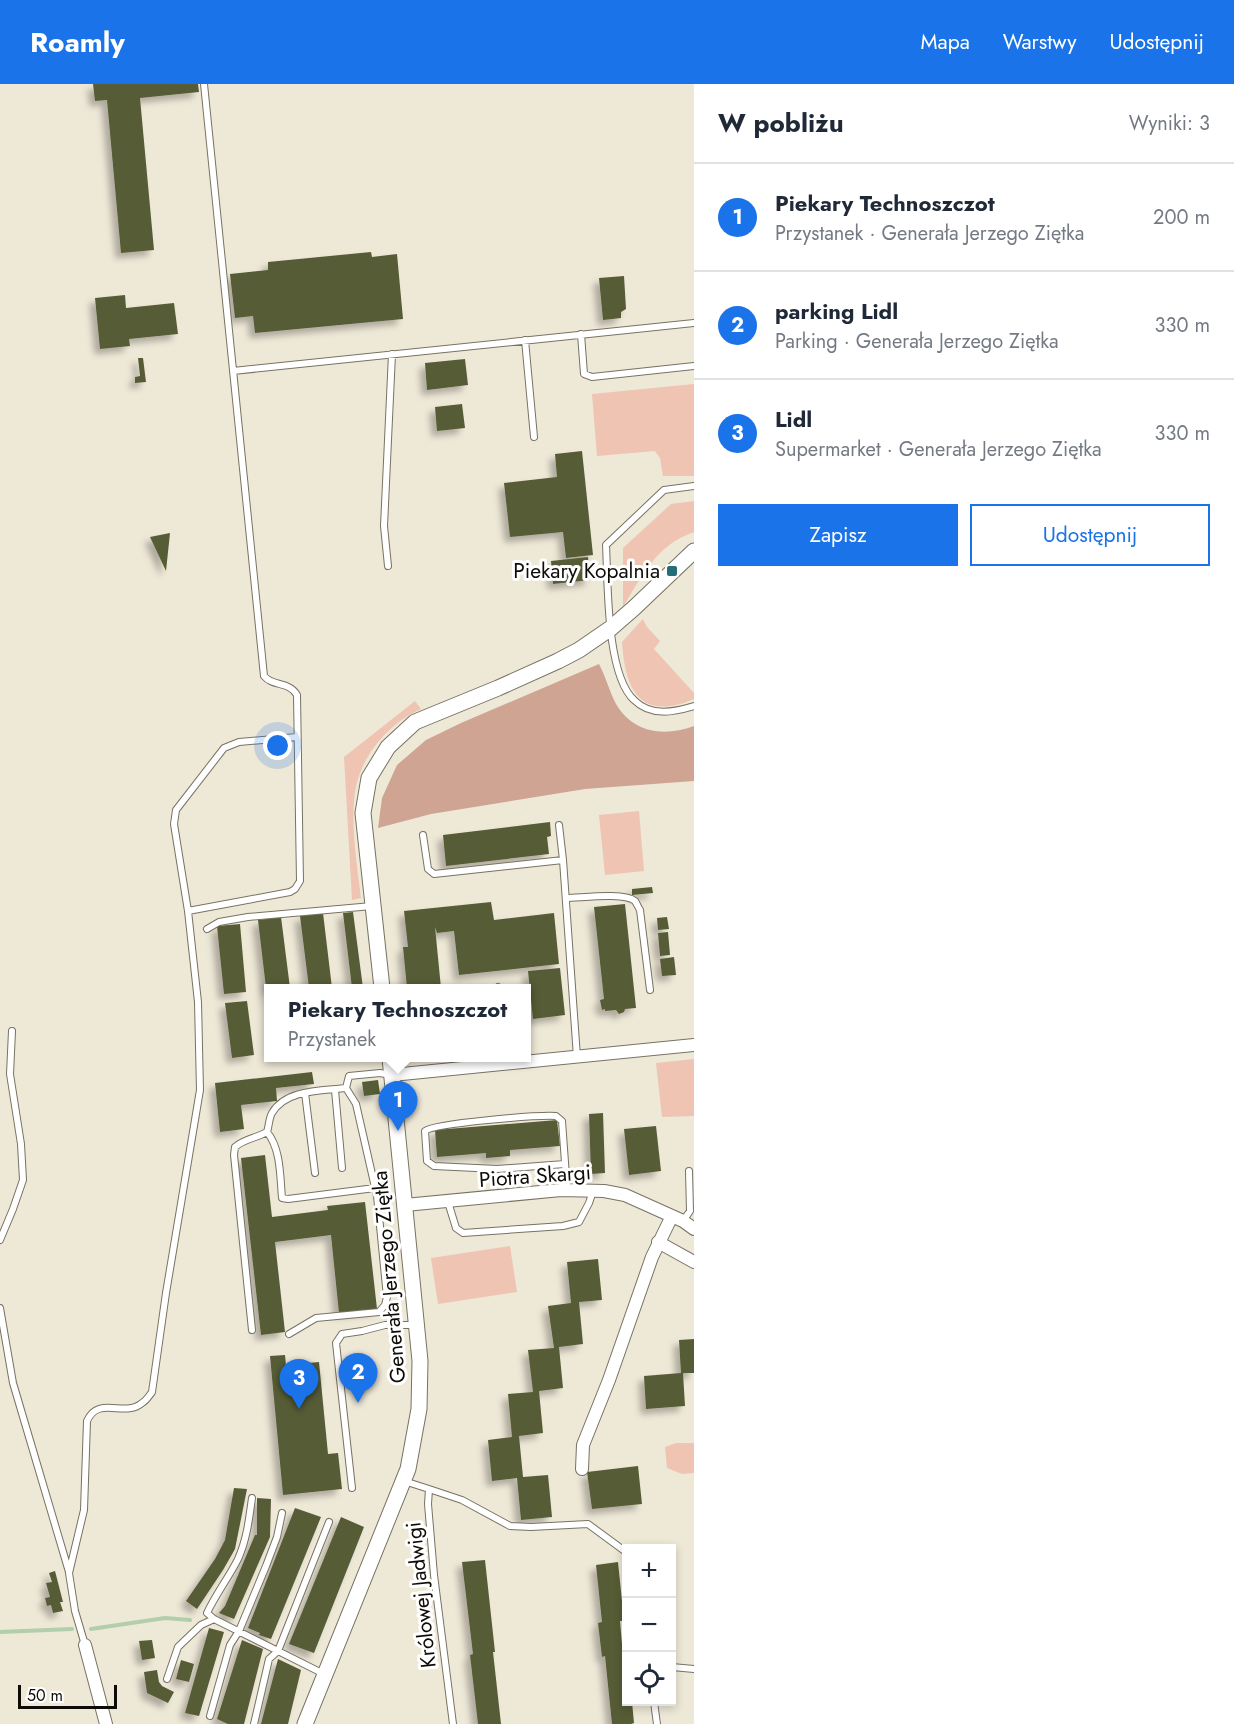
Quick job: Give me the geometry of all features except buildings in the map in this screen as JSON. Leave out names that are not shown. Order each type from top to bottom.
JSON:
[{"type":"street","points":[[382,984],[363,813],[369,778],[388,747],[415,722],[558,661],[610,628],[694,551]]},
{"type":"street","points":[[531,1059],[694,1046]]},
{"type":"street","name":"Generała Jerzego Ziętka","points":[[306,1724],[408,1469],[420,1389],[420,1361],[390,1062]]},
{"type":"street","points":[[392,1075],[482,1062]]},
{"type":"street","name":"Piotra Skargi","points":[[405,1204],[567,1190],[593,1191],[625,1195],[694,1229]]},
{"type":"street","points":[[582,1469],[583,1445],[658,1242],[677,1219]]},
{"type":"street","points":[[658,1242],[694,1262]]},
{"type":"street","points":[[85,1646],[106,1724]]},
{"type":"lane","points":[[188,910],[290,892],[300,881],[297,695],[293,689],[268,681],[264,676],[204,84]]},
{"type":"lane","points":[[234,371],[694,323]]},
{"type":"lane","points":[[581,334],[584,374],[592,377],[694,366]]},
{"type":"lane","points":[[525,340],[534,437]]},
{"type":"lane","points":[[388,566],[384,526],[392,354]]},
{"type":"lane","points":[[694,486],[664,490],[606,545],[610,628],[626,691],[635,702],[646,709],[659,712],[675,712],[694,706]]},
{"type":"lane","points":[[69,1573],[84,1510],[86,1428],[90,1414],[98,1409],[137,1407],[144,1403],[152,1392],[200,1090],[198,1002],[188,910],[174,824],[176,810],[224,748],[239,742],[297,736]]},
{"type":"lane","points":[[559,825],[577,1057]]},
{"type":"lane","points":[[423,835],[425,859],[428,869],[434,874],[563,860]]},
{"type":"lane","points":[[566,898],[627,897],[634,901],[640,910],[650,990]]},
{"type":"lane","points":[[207,929],[219,922],[248,917],[372,906]]},
{"type":"lane","points":[[0,1240],[23,1180],[21,1144],[10,1074],[12,1031]]},
{"type":"lane","points":[[290,1334],[316,1318],[369,1314],[383,1309],[387,1297],[375,1188],[356,1104],[346,1088],[349,1076],[380,1073],[392,1075]]},
{"type":"lane","points":[[252,1330],[235,1147],[242,1141],[267,1132],[272,1113],[285,1099],[305,1093],[346,1088]]},
{"type":"lane","points":[[335,1090],[342,1168]]},
{"type":"lane","points":[[305,1093],[315,1173]]},
{"type":"lane","points":[[565,1164],[497,1169],[434,1166],[427,1161],[425,1131],[434,1127],[459,1123],[556,1116],[562,1121],[567,1190]]},
{"type":"lane","points":[[267,1132],[274,1140],[278,1155],[282,1198],[375,1188]]},
{"type":"lane","points":[[677,1219],[690,1211],[689,1172]]},
{"type":"lane","points":[[448,1202],[456,1228],[463,1233],[502,1231],[563,1226],[579,1222],[590,1203],[593,1191]]},
{"type":"lane","points":[[0,1308],[13,1383],[69,1573],[75,1611],[85,1646]]},
{"type":"lane","points":[[352,1488],[336,1343],[342,1334],[385,1325],[416,1325]]},
{"type":"lane","points":[[403,1481],[462,1500],[510,1526],[588,1524],[622,1548]]},
{"type":"lane","name":"Królowej Jadwigi","points":[[429,1489],[428,1504],[434,1575],[453,1724]]},
{"type":"lane","points":[[252,1498],[247,1534],[237,1560],[215,1595],[207,1613],[214,1619],[325,1674]]},
{"type":"lane","points":[[210,1716],[230,1645],[239,1631],[270,1556],[282,1513]]},
{"type":"lane","points":[[254,1724],[269,1659],[278,1651],[329,1522]]},
{"type":"lane","points":[[167,1679],[178,1647],[201,1626],[214,1619]]},
{"type":"lane","points":[[676,1668],[694,1670]]},
{"type":"lane","points":[[655,1706],[657,1724]]},
{"type":"shaded area","points":[[694,384],[694,476],[663,476],[660,458],[655,451],[597,456],[592,394]]},
{"type":"shaded area","points":[[694,501],[694,532],[660,553],[644,573],[623,607],[623,548],[671,504]]},
{"type":"shaded area","points":[[643,619],[660,641],[654,649],[694,693],[694,699],[660,707],[648,704],[632,687],[627,674],[622,642]]},
{"type":"shaded area","points":[[599,664],[616,704],[623,714],[640,727],[661,732],[694,726],[694,781],[585,789],[431,814],[378,828],[382,798],[397,765],[426,740]]},
{"type":"shaded area","points":[[415,701],[421,709],[401,721],[382,737],[368,757],[358,779],[354,822],[361,898],[352,900],[344,757]]},
{"type":"shaded area","points":[[639,811],[644,871],[605,875],[599,815]]},
{"type":"shaded area","points":[[694,1059],[694,1116],[662,1117],[656,1063]]},
{"type":"shaded area","points":[[510,1246],[517,1292],[438,1304],[431,1258]]},
{"type":"shaded area","points":[[676,1443],[694,1443],[694,1473],[682,1474],[667,1468],[665,1447]]},
{"type":"waterway","points":[[91,1629],[165,1618],[190,1620]]},
{"type":"waterway","points":[[0,1632],[72,1629]]},
{"type":"place","name":"Piekary Kopalnia","points":[[672,571]]},
{"type":"place","name":"Piekary Technoszczot","points":[[398,1131]]},
{"type":"place","name":"parking Lidl","points":[[358,1403]]},
{"type":"place","name":"Lidl","points":[[299,1409]]}]
